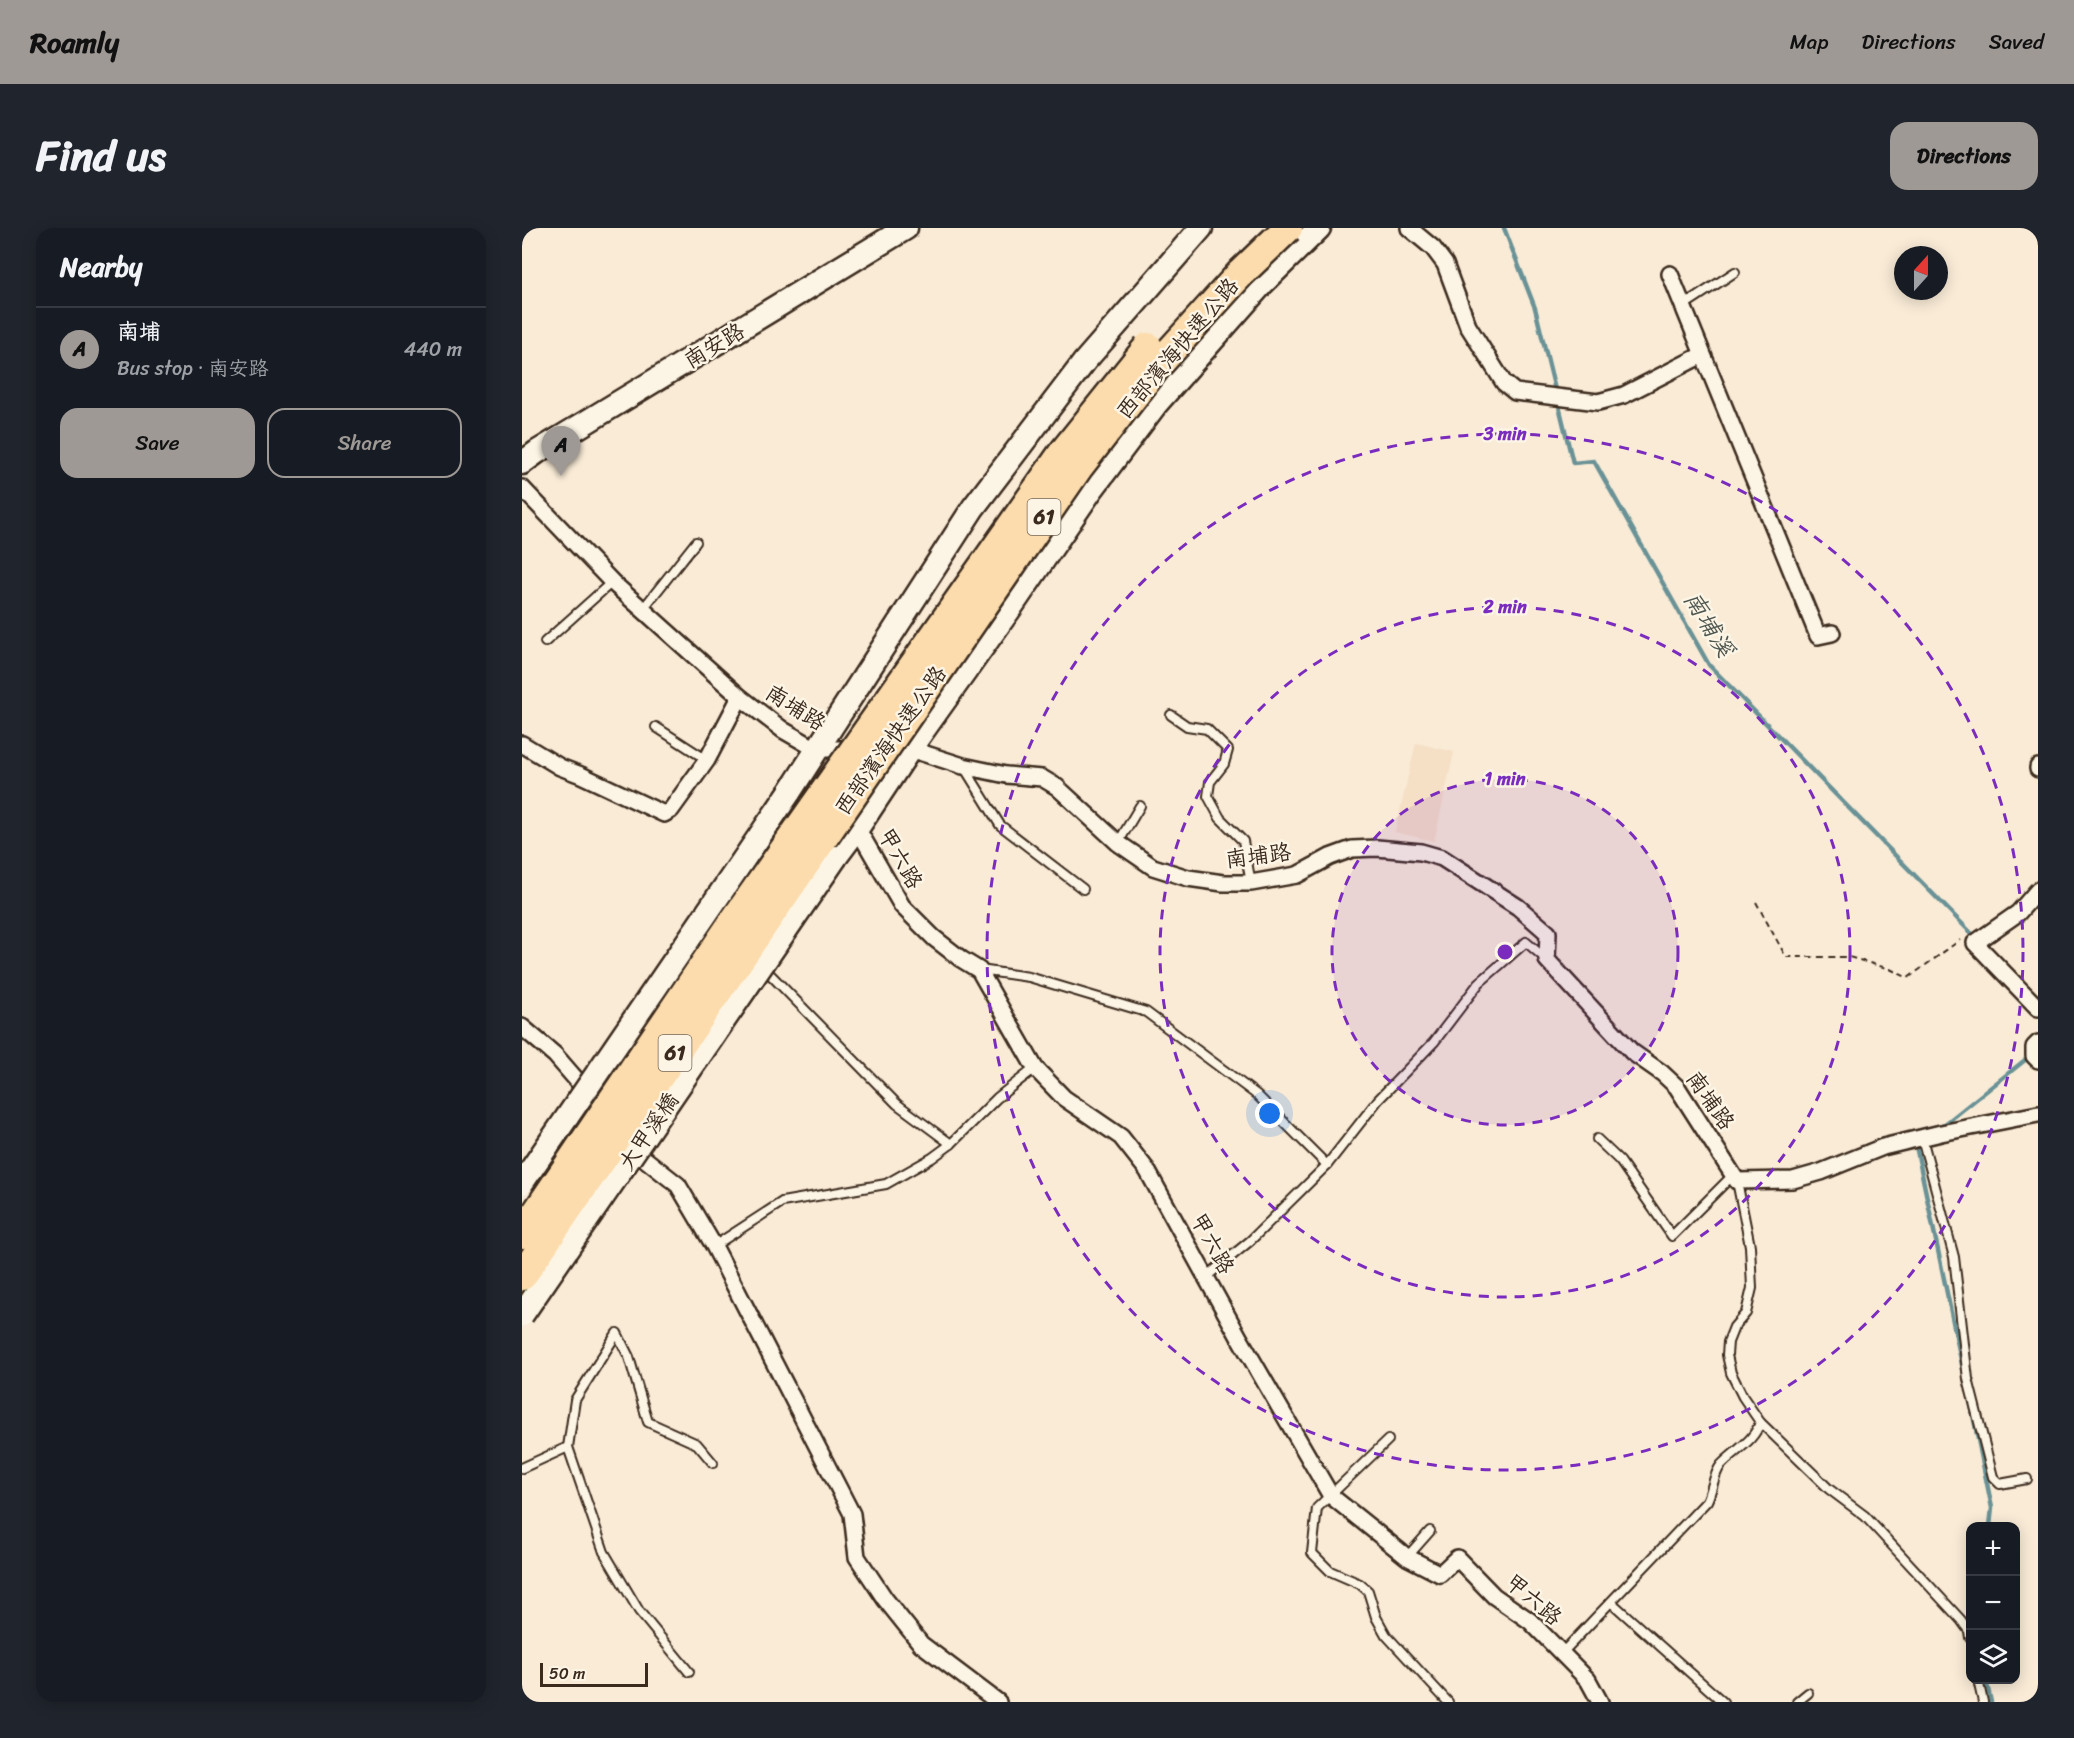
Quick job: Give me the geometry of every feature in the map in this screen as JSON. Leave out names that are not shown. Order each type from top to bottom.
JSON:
[{"type":"highway","name":"西部濱海快速公路","points":[[522,1234],[738,916],[1062,454],[1141,354],[1227,261],[1261,228]]},
{"type":"highway","name":"西部濱海快速公路","points":[[522,1276],[1078,468],[1156,366],[1241,273],[1288,228]]},
{"type":"street","name":"南安路","points":[[522,463],[906,228]]},
{"type":"street","points":[[522,1184],[789,793],[973,508],[1085,361],[1201,228]]},
{"type":"street","name":"大甲溪橋","points":[[522,1315],[910,749],[1090,492],[1157,403],[1262,284],[1319,228]]},
{"type":"street","points":[[1409,228],[1433,248],[1445,264],[1468,326],[1504,383],[1515,392],[1598,402],[1624,395],[1702,355]]},
{"type":"street","points":[[1670,274],[1818,636],[1832,633]]},
{"type":"street","name":"南埔路","points":[[522,488],[642,610],[740,697],[783,730],[816,749],[910,749],[963,766],[1042,778],[1057,788],[1118,843],[1153,867],[1188,878],[1223,883],[1251,883],[1297,875],[1330,857],[1352,849],[1377,848],[1421,852],[1442,858],[1518,907],[1548,933],[1547,960],[1632,1052],[1662,1073],[1677,1087],[1735,1178]]},
{"type":"street","points":[[522,744],[560,767],[664,814],[671,810],[707,760],[740,697]]},
{"type":"street","name":"甲六路","points":[[816,749],[857,829],[902,906],[934,938],[979,970],[1035,1068],[1064,1098],[1121,1137],[1147,1170],[1205,1277],[1331,1496],[1407,1557],[1440,1574],[1457,1558],[1494,1596],[1530,1621],[1562,1653],[1588,1680],[1600,1702]]},
{"type":"street","points":[[2038,890],[2018,913],[1975,943],[2038,1008]]},
{"type":"street","points":[[522,1027],[555,1055],[645,1159],[678,1185],[714,1246],[852,1514],[857,1557],[885,1599],[921,1644],[998,1702]]},
{"type":"street","points":[[2038,1043],[2034,1047],[2034,1056],[2038,1059]]},
{"type":"street","points":[[1735,1178],[1793,1180],[1821,1172],[1883,1147],[2038,1114]]},
{"type":"lane","points":[[1683,306],[1735,272]]},
{"type":"lane","points":[[642,610],[696,542]]},
{"type":"lane","points":[[545,642],[612,582]]},
{"type":"lane","points":[[1172,715],[1187,726],[1207,729],[1228,750],[1224,764],[1210,782],[1208,796],[1220,818],[1243,841],[1251,883]]},
{"type":"lane","points":[[656,727],[707,760]]},
{"type":"lane","points":[[963,766],[1000,825],[1083,889]]},
{"type":"lane","points":[[1118,843],[1140,806]]},
{"type":"lane","points":[[1205,1277],[1250,1241],[1327,1165],[1378,1100],[1434,1042],[1479,983],[1526,942],[1547,960]]},
{"type":"lane","points":[[762,965],[897,1104],[951,1144]]},
{"type":"lane","points":[[979,970],[1029,977],[1146,1012],[1257,1095],[1327,1165]]},
{"type":"lane","points":[[714,1246],[782,1202],[886,1184],[932,1158],[951,1144],[997,1098],[1035,1068]]},
{"type":"lane","points":[[1922,1138],[1954,1257],[1968,1379],[1993,1477],[2000,1484],[2027,1479]]},
{"type":"lane","points":[[1597,1139],[1620,1161],[1672,1236],[1735,1178]]},
{"type":"lane","points":[[1735,1178],[1750,1246],[1752,1288],[1746,1313],[1734,1327],[1728,1342],[1727,1355],[1731,1372],[1743,1397],[1760,1422],[1829,1489],[1865,1516],[1969,1630]]},
{"type":"lane","points":[[689,1672],[639,1611],[604,1552],[568,1447],[575,1400],[617,1334],[629,1357],[648,1422],[697,1444],[713,1463]]},
{"type":"lane","points":[[1562,1653],[1707,1501],[1720,1466],[1748,1442],[1757,1431],[1760,1422]]},
{"type":"lane","points":[[1388,1440],[1317,1508],[1312,1553],[1330,1571],[1360,1584],[1368,1591],[1376,1617],[1386,1635],[1449,1702]]},
{"type":"lane","points":[[522,1467],[568,1447]]},
{"type":"lane","points":[[1407,1557],[1430,1531]]},
{"type":"lane","points":[[1611,1602],[1723,1702]]},
{"type":"lane","points":[[1979,1684],[1983,1702]]},
{"type":"lane","points":[[1797,1702],[1808,1693]]},
{"type":"path","points":[[1756,902],[1786,957],[1849,957],[1890,969],[1908,978],[1960,940],[1975,943]]},
{"type":"shaded area","points":[[1416,743],[1454,752],[1434,841],[1395,832]]},
{"type":"waterway","name":"南埔溪","points":[[1504,228],[1535,308],[1573,463],[1594,461],[1709,665],[1977,939]]},
{"type":"waterway","name":"南埔溪","points":[[2027,986],[2038,997]]},
{"type":"waterway","points":[[1939,1126],[1945,1124],[2030,1056]]},
{"type":"waterway","points":[[1915,1141],[1964,1374]]},
{"type":"waterway","points":[[1970,1400],[1992,1508],[1990,1522]]},
{"type":"waterway","points":[[1987,1684],[1991,1702]]},
{"type":"place","name":"南埔","points":[[561,476]]}]
